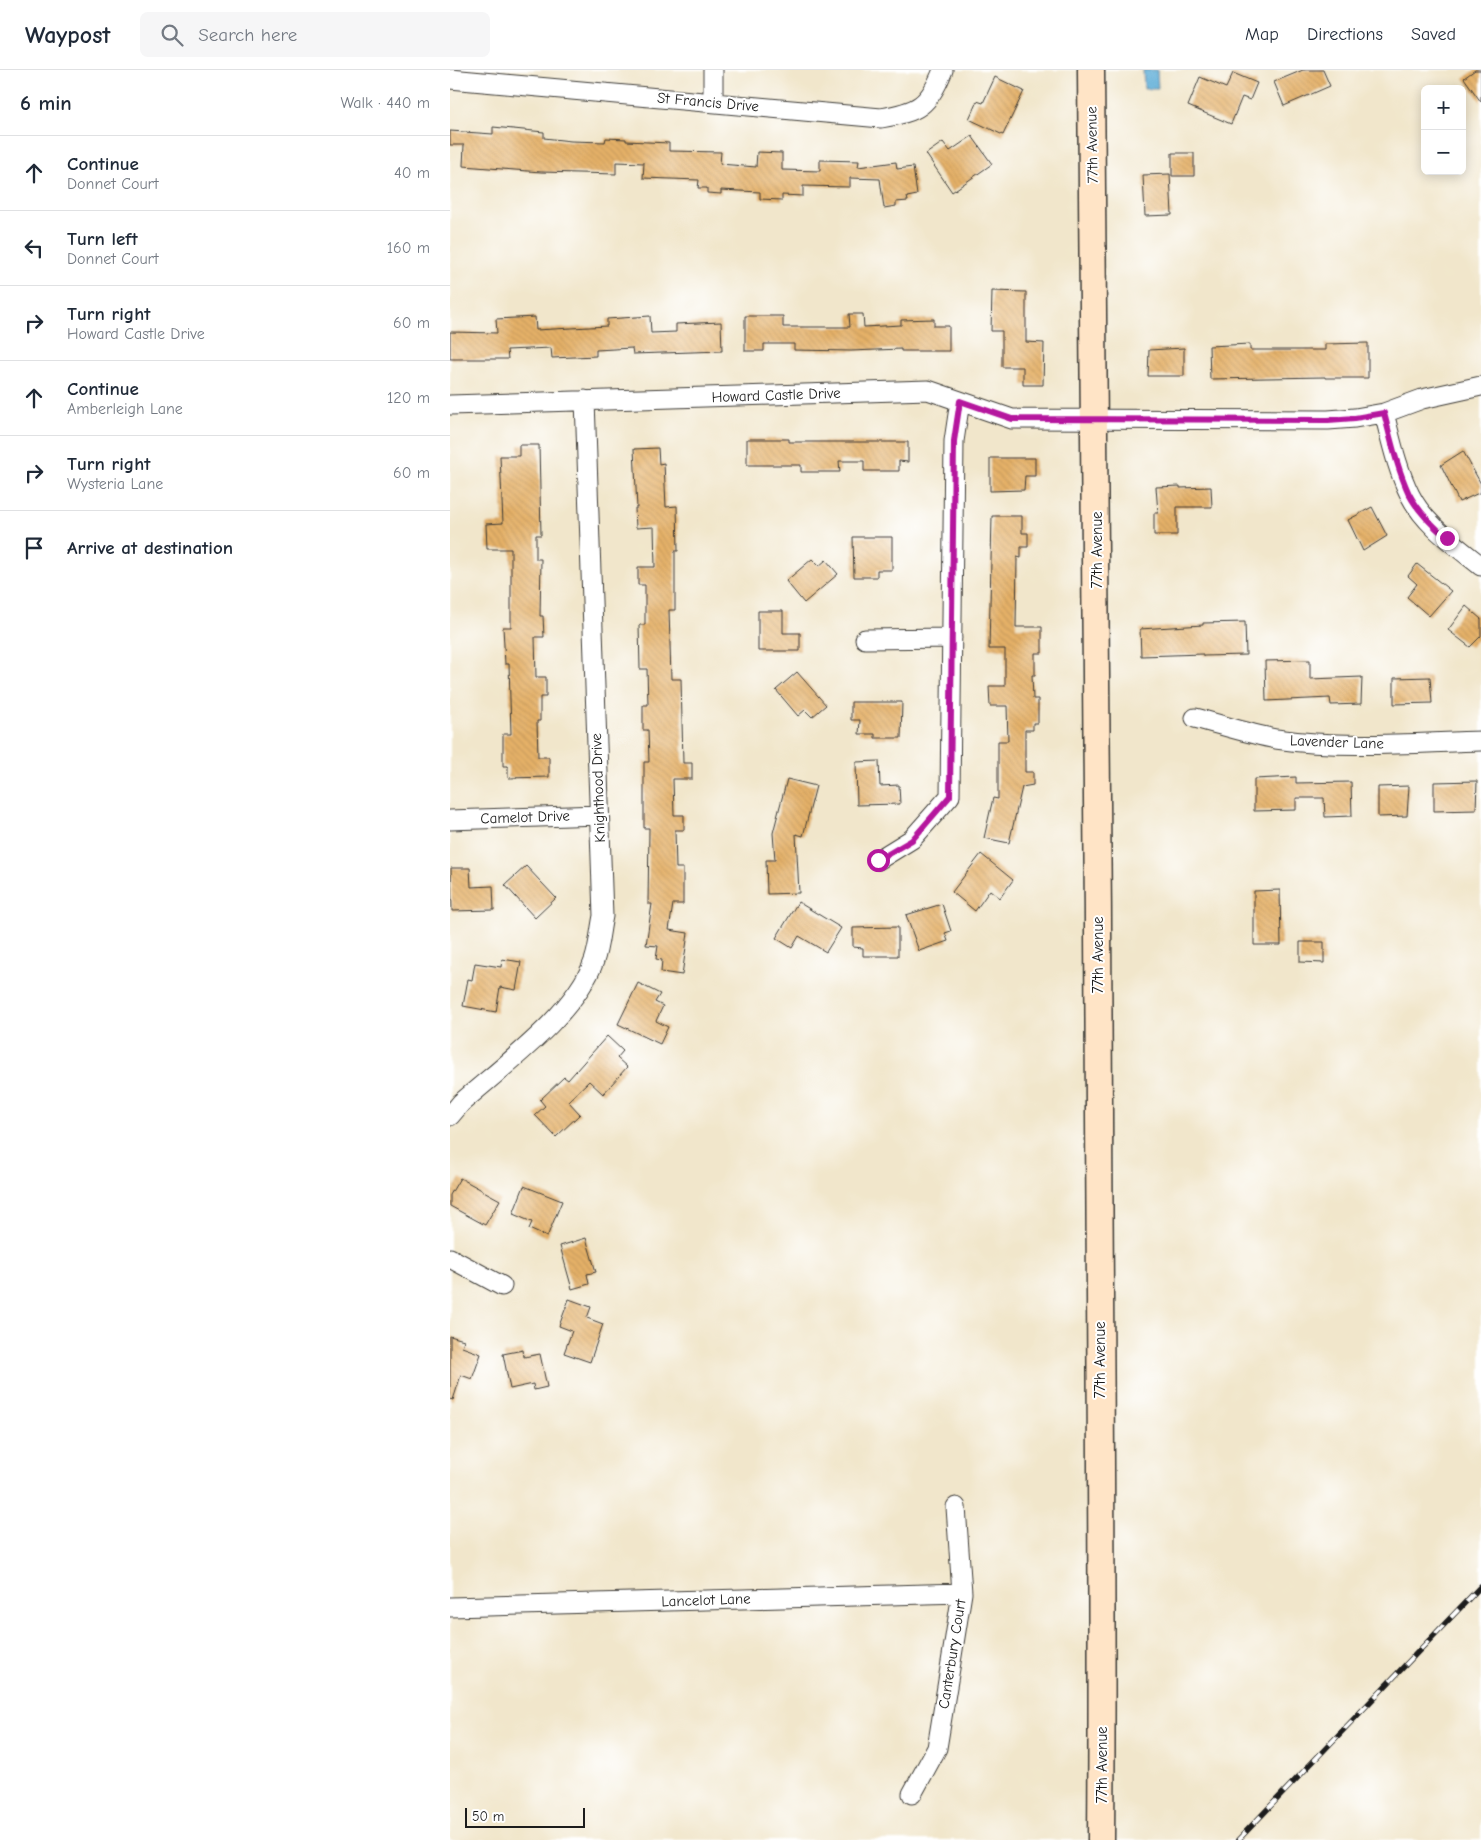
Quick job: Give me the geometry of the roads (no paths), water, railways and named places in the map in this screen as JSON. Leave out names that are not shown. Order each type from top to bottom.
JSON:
[{"type":"street","points":[[713,70],[713,102]]},
{"type":"street","name":"St Francis Drive","points":[[450,79],[478,76],[880,118],[904,114],[923,104],[936,87],[943,70]]},
{"type":"street","name":"77th Avenue","points":[[1091,70],[1096,419],[1100,1399],[1103,1628],[1101,1840]]},
{"type":"street","name":"Howard Castle Drive","points":[[450,405],[928,390],[1012,419],[1328,420],[1384,413],[1422,399],[1481,386]]},
{"type":"street","name":"Knighthood Drive","points":[[450,1116],[461,1103],[541,1033],[573,999],[594,961],[603,916],[586,400]]},
{"type":"street","points":[[878,860],[912,840],[950,796],[954,441],[960,401]]},
{"type":"street","points":[[1384,413],[1396,460],[1410,496],[1429,522],[1481,566]]},
{"type":"street","points":[[865,638],[952,638]]},
{"type":"street","name":"Lavender Lane","points":[[1195,718],[1274,738],[1314,743],[1355,745],[1481,741]]},
{"type":"street","name":"Camelot Drive","points":[[450,820],[599,815]]},
{"type":"street","points":[[450,1258],[502,1286]]},
{"type":"street","name":"Canterbury Court","points":[[912,1794],[937,1748],[962,1593],[956,1507]]},
{"type":"street","name":"Lancelot Lane","points":[[450,1607],[962,1593]]},
{"type":"water","points":[[1143,70],[1157,70],[1158,89],[1144,89]]},
{"type":"railway","points":[[1238,1840],[1481,1586]]}]
